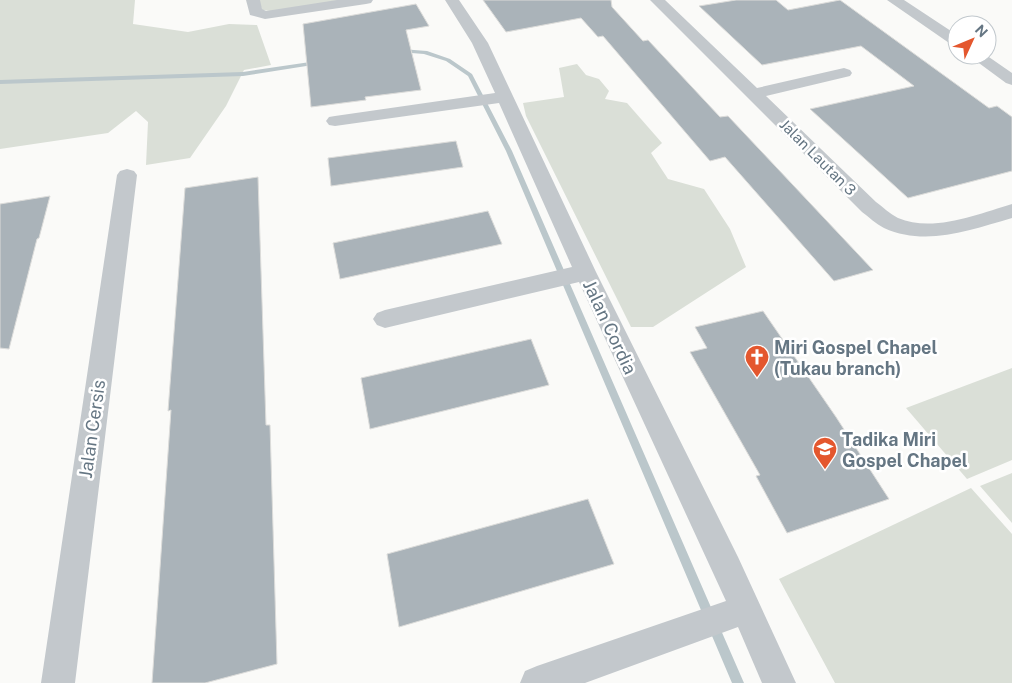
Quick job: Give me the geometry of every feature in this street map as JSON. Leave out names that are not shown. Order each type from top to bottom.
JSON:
[{"type":"street","points":[[253,0],[255,12],[265,15],[366,0]]},
{"type":"street","name":"Jalan Cordia","points":[[452,0],[480,43],[499,98],[579,273],[740,611],[780,683]]},
{"type":"street","name":"Jalan Lautan 3","points":[[658,0],[869,208],[890,222],[917,231],[945,230],[1012,211]]},
{"type":"street","points":[[894,0],[947,35]]},
{"type":"street","points":[[993,65],[1009,74]]},
{"type":"street","points":[[754,94],[844,73]]},
{"type":"street","points":[[335,121],[499,98]]},
{"type":"street","name":"Jalan Cersis","points":[[58,683],[127,175]]},
{"type":"street","points":[[385,319],[579,273]]},
{"type":"street","points":[[537,683],[683,633],[740,611]]},
{"type":"shaded area","points":[[0,0],[135,0],[133,24],[188,32],[229,24],[257,25],[271,65],[244,70],[226,106],[190,158],[146,165],[148,122],[136,111],[108,133],[0,149]]},
{"type":"shaded area","points":[[259,0],[351,0],[279,12],[262,10]]},
{"type":"shaded area","points":[[577,64],[586,75],[599,79],[609,91],[605,99],[627,103],[662,143],[651,153],[668,179],[704,189],[730,229],[746,267],[653,327],[631,327],[526,116],[523,103],[564,97],[559,68]]},
{"type":"shaded area","points":[[1012,368],[1012,460],[967,479],[906,408]]},
{"type":"shaded area","points":[[1012,473],[1012,523],[980,486]]},
{"type":"shaded area","points":[[971,488],[1012,534],[1012,683],[835,683],[779,579]]},
{"type":"building","points":[[483,0],[611,0],[612,7],[643,41],[648,40],[720,117],[728,116],[873,270],[834,281],[725,157],[710,161],[603,36],[598,37],[581,18],[506,32]]},
{"type":"building","points":[[736,0],[776,0],[788,10],[840,0],[989,108],[997,106],[1012,117],[1012,171],[908,198],[810,109],[914,86],[861,46],[762,65],[699,6]]},
{"type":"building","points":[[416,4],[429,26],[406,30],[421,90],[365,97],[366,100],[311,107],[303,24]]},
{"type":"building","points":[[456,141],[463,167],[331,186],[328,158]]},
{"type":"building","points":[[258,177],[266,425],[270,425],[277,664],[205,683],[152,683],[171,410],[168,411],[185,188]]},
{"type":"building","points":[[50,196],[9,349],[0,348],[0,204]]},
{"type":"building","points":[[488,211],[502,244],[340,279],[333,243]]},
{"type":"building","points":[[763,311],[836,417],[889,499],[787,533],[756,476],[760,475],[690,352],[707,348],[695,327]]},
{"type":"building","points":[[531,339],[549,385],[370,429],[361,378]]},
{"type":"building","points":[[588,499],[614,564],[399,627],[387,554]]},
{"type":"waterway","points":[[401,51],[425,52],[448,60],[470,75],[509,151],[738,683]]},
{"type":"waterway","points":[[0,82],[243,74],[317,63]]},
{"type":"place","name":"Miri Gospel Chapel (Tukau branch)","points":[[757,378]]},
{"type":"place","name":"Tadika Miri Gospel Chapel","points":[[825,470]]}]
